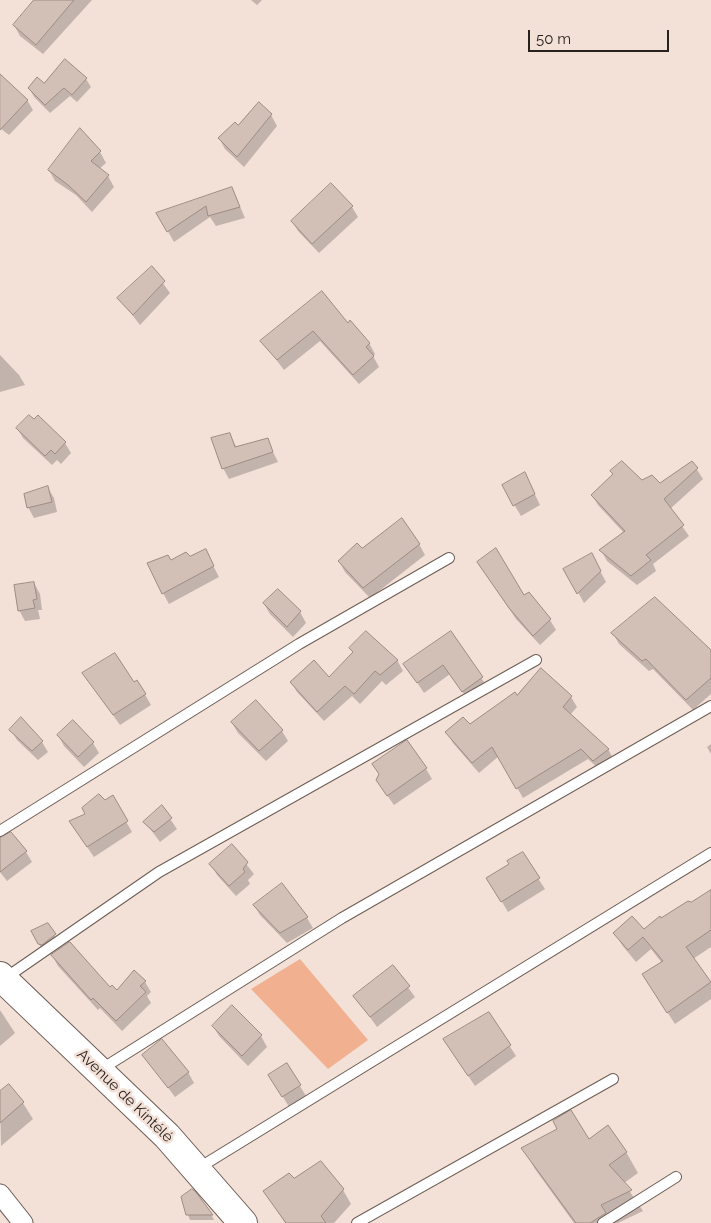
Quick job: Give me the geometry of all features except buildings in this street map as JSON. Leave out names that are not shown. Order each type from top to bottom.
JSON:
[{"type":"main road","name":"Avenue de Kintélé","points":[[2,978],[167,1136],[243,1223]]},
{"type":"street","points":[[0,1194],[23,1223]]},
{"type":"lane","points":[[0,830],[299,644],[449,558]]},
{"type":"lane","points":[[2,978],[159,872],[536,660]]},
{"type":"lane","points":[[99,1071],[342,918],[711,706]]},
{"type":"lane","points":[[196,1170],[711,853]]},
{"type":"lane","points":[[357,1223],[613,1079]]},
{"type":"lane","points":[[604,1223],[676,1177]]},
{"type":"shaded area","points":[[300,959],[368,1040],[328,1069],[251,989]]}]
